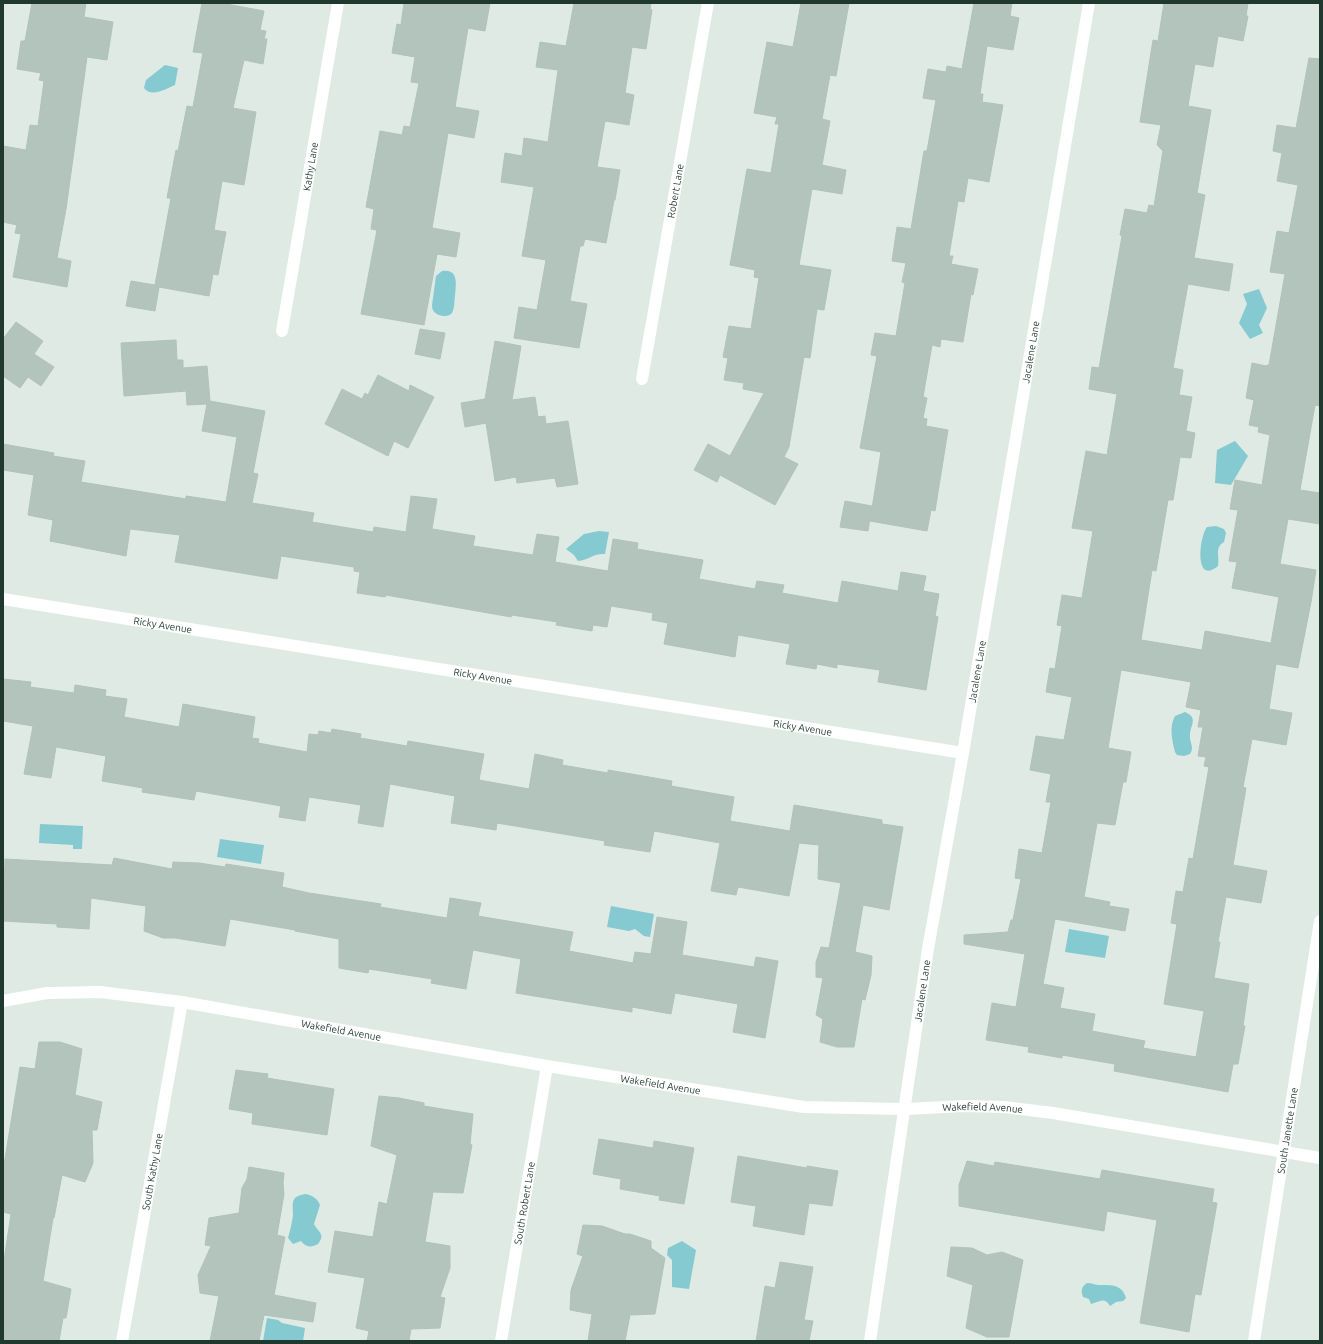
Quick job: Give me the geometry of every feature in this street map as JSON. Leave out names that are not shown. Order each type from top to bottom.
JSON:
[{"type":"street","name":"Kathy Lane","points":[[282,331],[338,3]]},
{"type":"street","name":"Robert Lane","points":[[642,379],[708,3]]},
{"type":"street","name":"Jacalene Lane","points":[[870,1341],[928,949],[963,752],[1089,3]]},
{"type":"street","name":"Ricky Avenue","points":[[3,599],[963,752]]},
{"type":"street","name":"South Janette Lane","points":[[1254,1341],[1320,921]]},
{"type":"street","name":"Wakefield Avenue","points":[[3,1000],[47,993],[100,992],[182,1002],[547,1066],[804,1107],[904,1109],[964,1106],[1004,1107],[1320,1158]]},
{"type":"street","name":"South Kathy Lane","points":[[122,1341],[182,1002]]},
{"type":"street","name":"South Robert Lane","points":[[501,1341],[547,1066]]},
{"type":"water","points":[[165,65],[178,68],[175,85],[159,92],[147,91],[144,88],[146,80]]},
{"type":"water","points":[[442,271],[451,272],[454,275],[456,282],[453,310],[451,314],[446,316],[436,313],[432,307],[436,276]]},
{"type":"water","points":[[1259,289],[1267,308],[1259,325],[1263,333],[1250,339],[1239,323],[1247,304],[1243,294]]},
{"type":"water","points":[[1235,441],[1248,456],[1231,485],[1215,483],[1217,450]]},
{"type":"water","points":[[1216,526],[1224,529],[1226,533],[1224,542],[1218,550],[1218,566],[1210,570],[1205,570],[1200,558],[1204,532],[1207,527]]},
{"type":"water","points":[[599,531],[609,532],[605,554],[578,561],[574,555],[566,549],[584,534]]},
{"type":"water","points":[[1185,712],[1192,717],[1193,722],[1190,731],[1191,751],[1190,754],[1184,756],[1177,755],[1175,752],[1172,738],[1172,725],[1175,716]]},
{"type":"water","points":[[40,824],[83,826],[82,849],[73,849],[73,845],[39,843]]},
{"type":"water","points":[[220,839],[264,845],[261,864],[217,857]]},
{"type":"water","points":[[611,906],[654,914],[650,937],[644,936],[635,929],[629,931],[607,927]]},
{"type":"water","points":[[1069,929],[1109,936],[1105,958],[1065,952]]},
{"type":"water","points":[[306,1194],[318,1201],[320,1205],[314,1224],[321,1235],[321,1238],[318,1244],[311,1246],[304,1245],[301,1241],[293,1244],[288,1238],[293,1218],[293,1204],[295,1198]]},
{"type":"water","points":[[682,1241],[696,1250],[689,1289],[672,1287],[672,1260],[667,1255],[668,1248]]},
{"type":"water","points":[[1087,1283],[1116,1286],[1122,1290],[1126,1298],[1123,1301],[1116,1302],[1110,1306],[1104,1300],[1091,1304],[1089,1299],[1083,1297],[1082,1293],[1082,1289]]},
{"type":"water","points":[[267,1318],[305,1328],[303,1341],[263,1341]]},
{"type":"building","points":[[32,3],[86,3],[84,17],[113,22],[107,60],[87,57],[66,209],[57,258],[71,261],[67,287],[13,277],[21,234],[15,233],[17,225],[3,222],[3,146],[26,150],[30,125],[38,126],[44,81],[39,80],[41,73],[17,69],[21,41],[25,41]]},
{"type":"building","points":[[202,3],[221,3],[264,11],[260,30],[266,31],[264,39],[267,39],[263,64],[244,60],[233,108],[256,112],[244,185],[222,181],[214,230],[226,232],[218,275],[213,274],[209,296],[159,287],[155,311],[126,306],[131,281],[155,285],[171,198],[167,198],[176,150],[178,151],[187,106],[193,107],[203,53],[193,52]]},
{"type":"building","points":[[404,3],[490,3],[485,31],[468,28],[455,107],[479,111],[474,138],[448,133],[432,228],[460,233],[456,257],[437,254],[424,325],[361,314],[377,230],[371,229],[374,209],[366,207],[380,131],[402,135],[404,126],[410,127],[419,83],[411,82],[415,57],[392,53],[397,24],[401,25]]},
{"type":"building","points":[[574,3],[651,3],[650,9],[652,10],[646,49],[632,47],[625,93],[634,95],[629,125],[605,121],[597,167],[620,170],[606,243],[585,239],[583,246],[580,246],[570,301],[587,304],[579,348],[514,338],[519,307],[537,310],[546,260],[522,256],[534,187],[501,182],[505,153],[522,156],[524,138],[548,142],[558,70],[536,67],[540,42],[566,46]]},
{"type":"building","points":[[801,3],[849,3],[836,76],[830,75],[822,119],[830,121],[822,165],[846,170],[842,194],[812,189],[799,265],[831,270],[824,310],[817,309],[810,358],[804,357],[789,447],[784,457],[798,464],[775,505],[720,475],[717,482],[694,470],[708,444],[730,456],[764,393],[743,389],[744,383],[724,380],[728,358],[723,357],[729,326],[751,329],[759,278],[754,277],[755,270],[730,265],[747,169],[771,173],[779,124],[775,124],[777,117],[754,113],[767,42],[793,47]]},
{"type":"building","points":[[974,3],[1012,3],[1010,16],[1019,18],[1013,50],[987,46],[980,94],[983,94],[982,102],[1003,105],[989,182],[968,178],[964,202],[958,201],[949,256],[953,256],[951,264],[978,269],[973,295],[971,294],[963,342],[941,339],[940,347],[932,345],[923,397],[927,398],[923,418],[927,419],[926,426],[948,430],[935,511],[931,510],[927,531],[870,521],[881,452],[860,448],[877,356],[871,355],[875,333],[896,336],[905,283],[902,282],[906,263],[892,261],[897,227],[911,229],[924,151],[927,151],[936,100],[923,98],[928,69],[946,72],[947,66],[962,69]]},
{"type":"building","points":[[1164,3],[1248,3],[1246,16],[1248,16],[1243,41],[1218,36],[1213,67],[1195,64],[1188,106],[1211,110],[1197,193],[1205,195],[1194,258],[1233,264],[1229,291],[1188,284],[1173,368],[1183,370],[1179,395],[1192,397],[1186,431],[1195,433],[1191,458],[1180,457],[1173,500],[1168,500],[1156,571],[1152,570],[1141,640],[1202,650],[1205,631],[1271,643],[1279,597],[1232,588],[1237,562],[1229,561],[1238,510],[1230,509],[1235,480],[1262,485],[1270,435],[1258,432],[1259,427],[1249,425],[1254,400],[1246,398],[1252,363],[1266,366],[1269,365],[1285,274],[1270,272],[1277,231],[1289,233],[1298,185],[1277,181],[1282,153],[1273,151],[1277,125],[1296,128],[1309,58],[1320,59],[1320,406],[1315,405],[1300,490],[1320,493],[1320,524],[1288,519],[1280,564],[1316,570],[1298,668],[1276,664],[1269,709],[1292,713],[1286,745],[1252,739],[1243,787],[1246,788],[1233,865],[1267,871],[1261,903],[1226,897],[1218,942],[1220,942],[1214,978],[1249,984],[1243,1026],[1245,1026],[1238,1064],[1233,1064],[1228,1092],[1114,1071],[1115,1064],[1062,1055],[1062,1058],[1028,1052],[1029,1047],[986,1040],[992,1003],[1016,1007],[1025,954],[964,944],[964,935],[1008,932],[1011,920],[1013,920],[1021,879],[1015,878],[1019,849],[1042,853],[1051,802],[1046,802],[1051,774],[1030,770],[1036,736],[1064,740],[1072,697],[1046,692],[1050,668],[1055,669],[1062,626],[1057,625],[1062,595],[1082,598],[1093,531],[1072,528],[1086,451],[1107,455],[1117,394],[1089,389],[1092,367],[1099,368],[1122,236],[1120,235],[1125,209],[1147,213],[1149,205],[1154,206],[1163,151],[1157,145],[1161,125],[1140,122],[1153,40],[1158,41]],"holes":[[[1121,670],[1191,682],[1186,707],[1201,710],[1198,727],[1203,727],[1198,756],[1206,757],[1204,766],[1209,767],[1193,859],[1189,858],[1183,892],[1176,891],[1171,923],[1177,924],[1164,1004],[1204,1011],[1196,1057],[1143,1048],[1145,1041],[1092,1031],[1095,1014],[1060,1008],[1064,988],[1043,984],[1055,919],[1125,931],[1129,909],[1109,906],[1110,902],[1084,897],[1097,823],[1115,825],[1123,782],[1126,782],[1131,752],[1108,748]]]},
{"type":"building","points":[[16,322],[43,341],[34,354],[54,367],[41,386],[28,377],[20,388],[3,376],[3,339]]},
{"type":"building","points":[[420,329],[445,333],[440,359],[415,354]]},
{"type":"building","points":[[176,340],[177,360],[183,360],[183,368],[207,366],[210,401],[265,411],[253,473],[258,474],[252,503],[314,513],[312,522],[373,532],[374,527],[406,532],[411,496],[437,499],[432,529],[475,536],[473,546],[533,555],[537,534],[559,537],[555,562],[608,571],[613,539],[638,543],[637,549],[703,560],[699,579],[755,589],[757,581],[784,585],[782,593],[838,603],[842,581],[898,591],[901,572],[926,576],[923,591],[939,594],[935,616],[938,617],[926,690],[878,682],[880,670],[837,664],[837,668],[817,664],[816,669],[786,664],[790,644],[738,635],[735,657],[664,644],[668,623],[652,620],[653,613],[611,606],[607,627],[593,625],[592,631],[556,625],[557,622],[512,615],[511,617],[386,595],[385,597],[357,593],[360,572],[354,571],[354,567],[281,556],[277,579],[175,562],[180,535],[130,529],[126,556],[50,541],[53,520],[28,515],[34,475],[3,470],[3,444],[54,453],[53,456],[85,461],[81,482],[186,499],[186,496],[226,502],[237,437],[202,431],[207,404],[187,405],[186,391],[124,396],[121,343]]},
{"type":"building","points":[[495,341],[521,346],[512,400],[535,397],[538,417],[545,416],[546,424],[568,421],[578,484],[557,487],[555,478],[517,483],[516,477],[495,481],[486,423],[465,427],[461,403],[485,399]]},
{"type":"building","points":[[378,375],[409,391],[410,385],[434,397],[408,448],[394,441],[388,456],[325,424],[342,389],[362,399],[365,393],[368,395]]},
{"type":"building","points":[[845,501],[872,506],[868,531],[840,527]]},
{"type":"building","points":[[3,679],[31,682],[30,687],[74,693],[75,685],[106,690],[105,696],[127,699],[124,717],[179,727],[183,704],[255,717],[252,738],[259,739],[258,743],[307,752],[309,734],[318,735],[319,731],[331,733],[332,729],[361,734],[360,738],[407,746],[408,741],[484,754],[479,780],[529,789],[535,754],[563,760],[562,765],[608,773],[608,770],[672,781],[671,786],[734,797],[730,821],[790,831],[794,805],[882,820],[882,824],[903,827],[889,910],[863,905],[855,952],[872,956],[871,975],[865,1000],[862,999],[854,1047],[837,1047],[820,1042],[823,1019],[816,1015],[823,978],[816,977],[816,962],[821,947],[829,948],[841,883],[818,879],[819,845],[799,843],[789,896],[738,887],[736,895],[711,891],[720,843],[654,831],[650,852],[604,845],[605,841],[497,823],[496,830],[451,823],[455,796],[390,784],[383,827],[358,823],[361,805],[309,797],[305,821],[279,817],[281,806],[196,791],[194,800],[142,792],[143,788],[102,781],[106,756],[56,747],[51,778],[24,774],[33,726],[3,721]]},
{"type":"building","points":[[114,858],[172,869],[173,862],[199,863],[225,867],[226,864],[284,873],[282,887],[309,893],[381,904],[380,907],[447,918],[450,898],[481,903],[478,916],[573,932],[569,951],[633,963],[635,952],[651,954],[657,917],[687,922],[682,955],[754,967],[756,957],[778,961],[765,1038],[733,1032],[738,1004],[675,993],[671,1014],[632,1007],[632,1012],[516,993],[521,959],[473,950],[466,989],[431,983],[432,979],[369,969],[368,973],[339,968],[339,939],[230,919],[225,946],[175,938],[163,938],[144,931],[146,906],[91,898],[89,929],[57,927],[57,924],[3,921],[5,859],[112,865]]},
{"type":"building","points":[[39,1042],[60,1042],[82,1049],[75,1095],[102,1102],[97,1130],[92,1130],[93,1163],[85,1182],[62,1175],[53,1218],[43,1281],[71,1289],[66,1318],[63,1318],[59,1341],[3,1341],[3,1267],[11,1214],[3,1212],[3,1171],[20,1067],[35,1069]]},
{"type":"building","points":[[236,1070],[268,1074],[267,1078],[334,1089],[327,1135],[252,1124],[253,1113],[229,1109]]},
{"type":"building","points":[[379,1096],[399,1098],[424,1103],[424,1106],[473,1114],[470,1144],[472,1145],[463,1193],[433,1192],[425,1242],[450,1246],[450,1268],[440,1297],[445,1298],[440,1328],[411,1329],[409,1341],[367,1341],[369,1331],[356,1328],[365,1278],[328,1272],[335,1231],[373,1237],[379,1202],[387,1204],[397,1155],[371,1146]]},
{"type":"building","points":[[599,1139],[653,1148],[654,1141],[694,1148],[684,1204],[659,1200],[660,1196],[620,1189],[621,1179],[593,1174]]},
{"type":"building","points":[[738,1156],[807,1168],[807,1166],[838,1171],[832,1206],[809,1203],[804,1235],[753,1226],[756,1206],[731,1202]]},
{"type":"building","points":[[967,1161],[994,1166],[995,1162],[1100,1179],[1102,1170],[1214,1189],[1212,1202],[1217,1203],[1201,1295],[1195,1294],[1189,1332],[1140,1323],[1157,1220],[1107,1211],[1104,1231],[959,1206],[959,1185]]},
{"type":"building","points":[[249,1167],[284,1173],[284,1194],[277,1235],[285,1237],[274,1295],[316,1303],[313,1322],[264,1315],[259,1341],[210,1341],[219,1296],[200,1293],[198,1275],[211,1246],[205,1245],[209,1218],[239,1213],[242,1188],[247,1179]]},
{"type":"building","points":[[583,1225],[602,1226],[651,1241],[651,1248],[665,1258],[655,1314],[630,1315],[625,1341],[588,1341],[592,1314],[570,1310],[571,1290],[583,1256],[577,1254]]},
{"type":"building","points":[[951,1247],[972,1248],[987,1255],[1002,1252],[1023,1260],[1009,1337],[987,1337],[966,1328],[973,1285],[947,1276]]},
{"type":"building","points":[[780,1262],[813,1267],[804,1320],[813,1321],[809,1341],[756,1341],[765,1286],[775,1288]]}]
